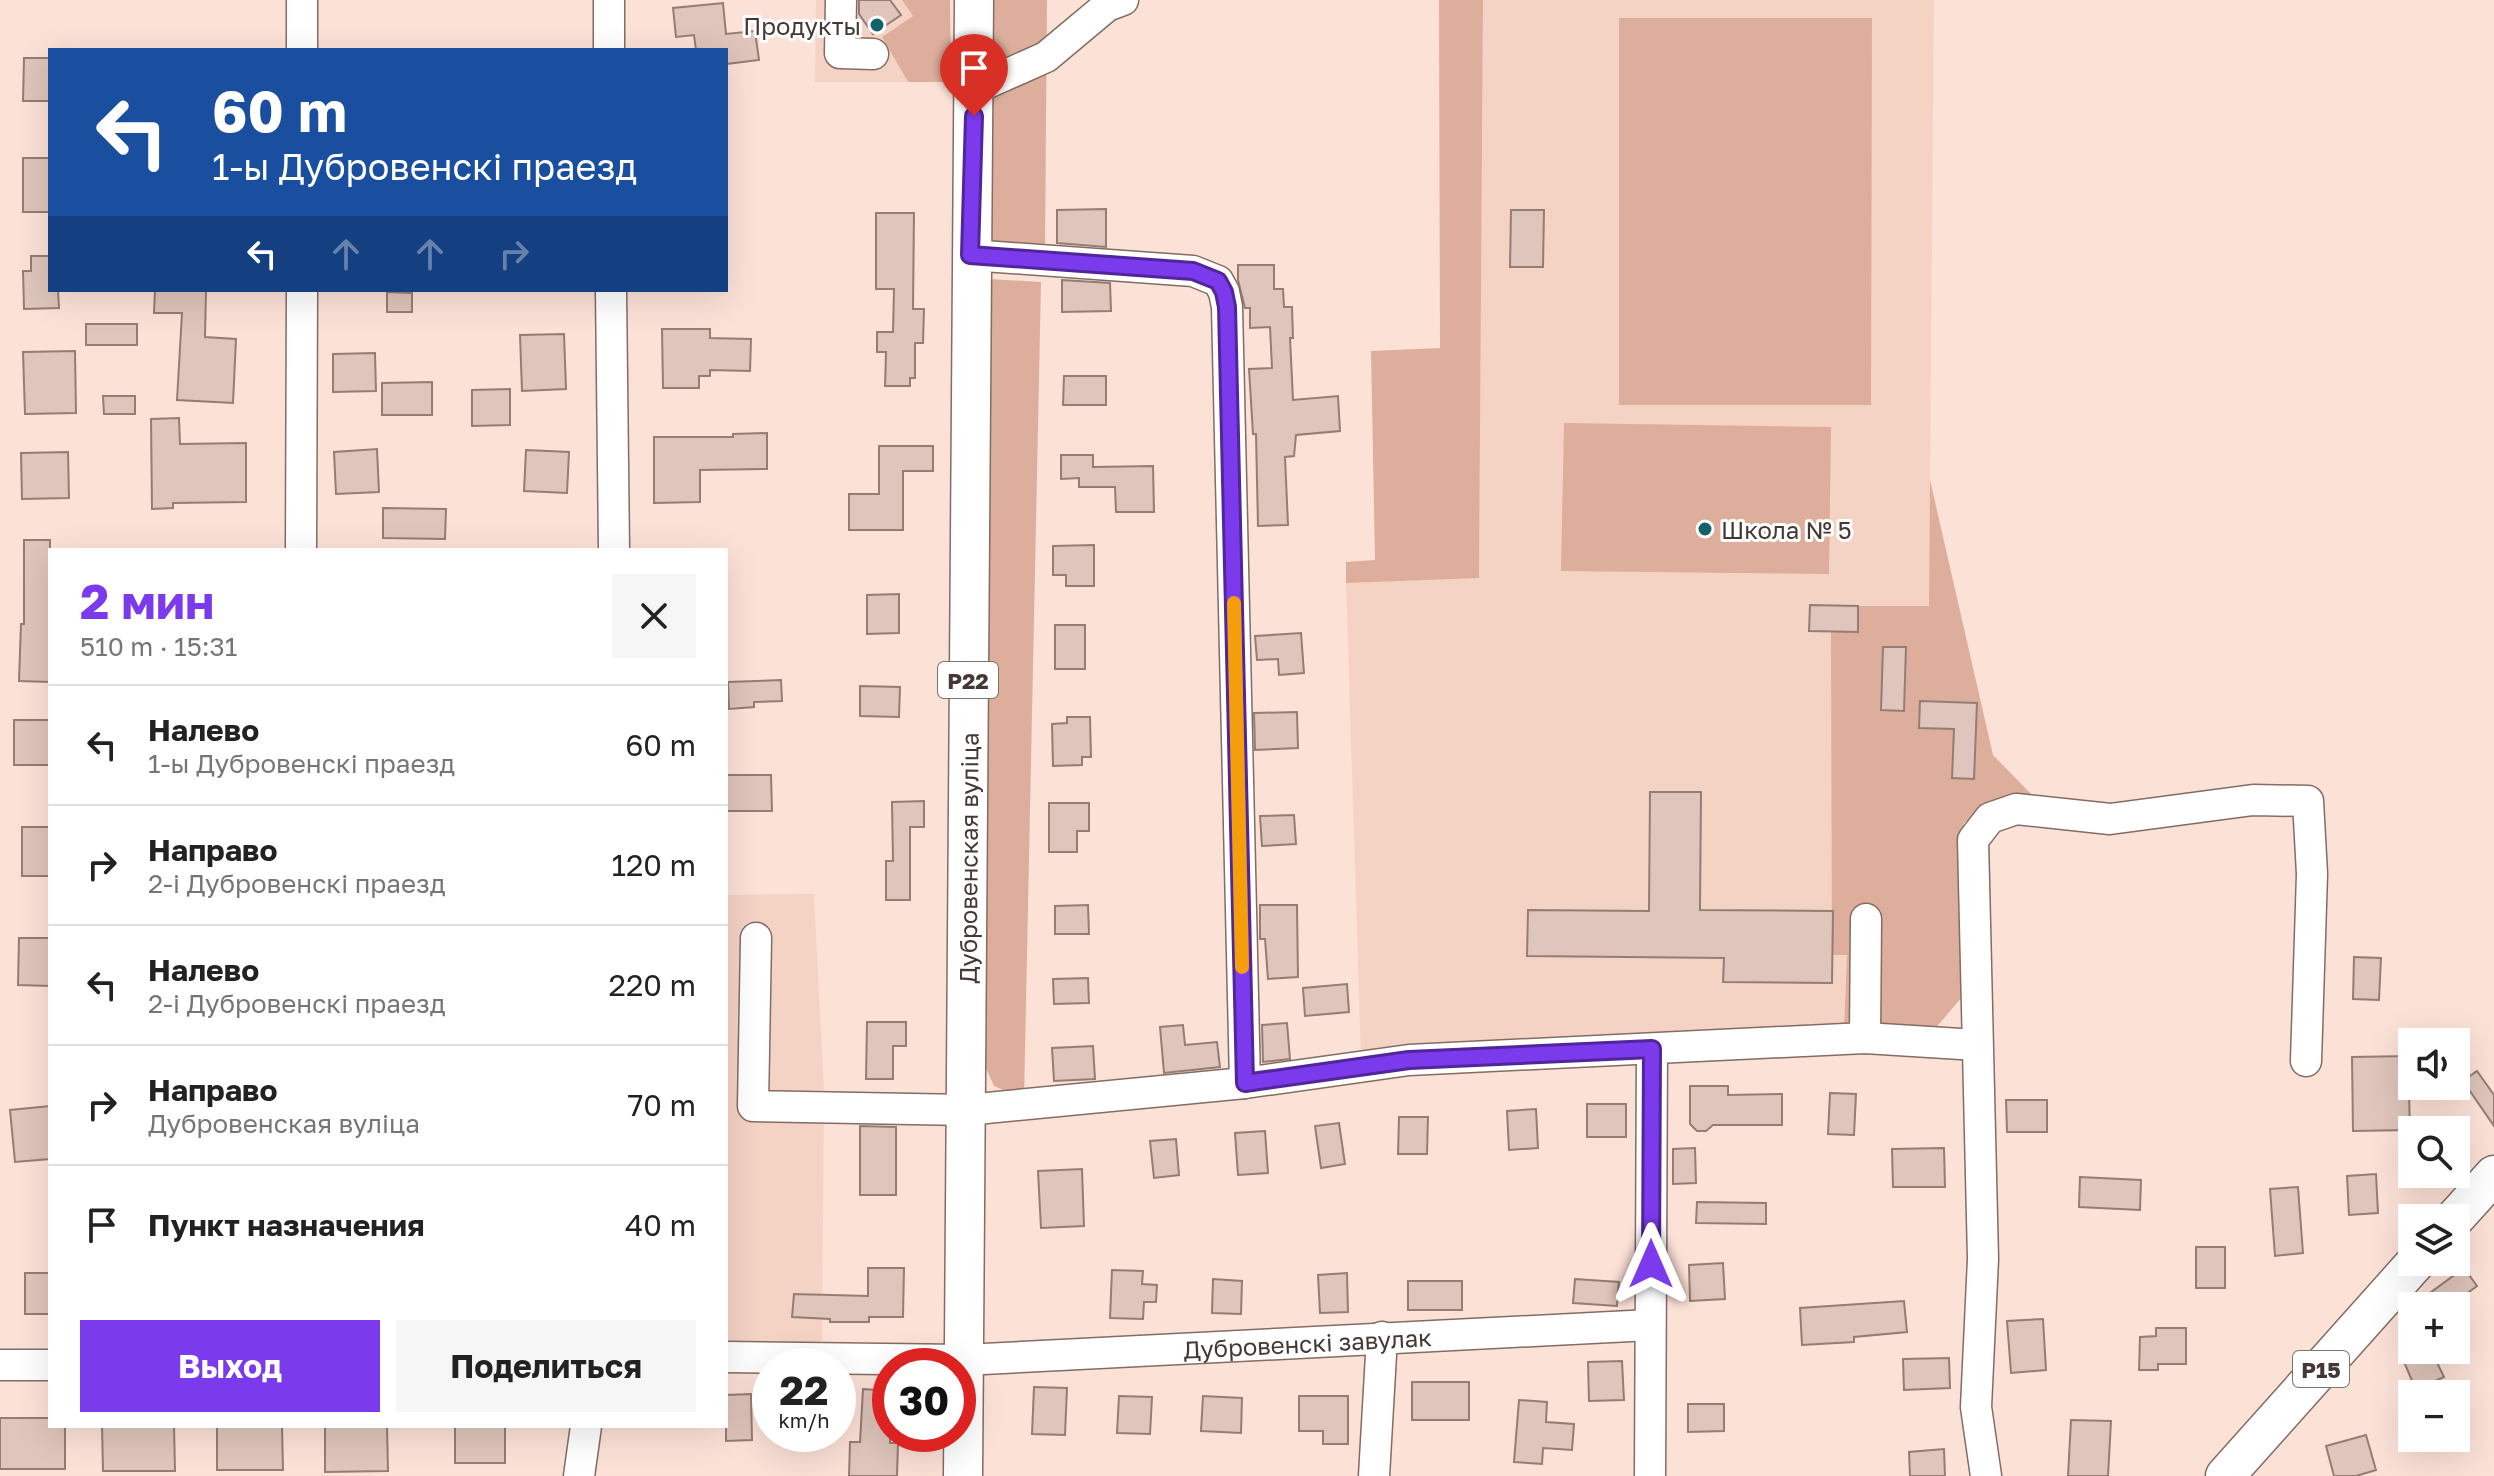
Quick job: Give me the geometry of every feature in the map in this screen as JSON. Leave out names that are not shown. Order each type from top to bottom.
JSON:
[{"type":"main road","name":"Дубровенская вуліца","points":[[964,1348],[974,0]]},
{"type":"main road","points":[[2468,1204],[2494,1175]]},
{"type":"main road","name":"Р15","points":[[2225,1476],[2404,1276]]},
{"type":"main road","name":"Дубровенская вуліца","points":[[963,1452],[963,1476]]},
{"type":"street","points":[[302,0],[302,48]]},
{"type":"street","points":[[609,0],[609,48]]},
{"type":"street","points":[[841,0],[840,53],[873,54]]},
{"type":"street","points":[[974,89],[1046,57],[1107,6],[1123,0]]},
{"type":"street","points":[[970,255],[1193,271],[1218,281],[1224,292],[1227,307],[1245,1083]]},
{"type":"street","points":[[301,548],[302,292]]},
{"type":"street","points":[[611,292],[614,548]]},
{"type":"street","points":[[1986,1476],[1976,1407],[1983,1259],[1973,840],[1990,818],[2016,809],[2110,819],[2253,800],[2308,801],[2312,874],[2306,1061]]},
{"type":"street","points":[[1865,1038],[1866,919]]},
{"type":"street","points":[[756,938],[740,1054],[753,1106],[966,1110],[1245,1083],[1409,1060],[1865,1038],[1977,1045]]},
{"type":"street","points":[[1650,1476],[1652,1049]]},
{"type":"street","name":"Дубровенскі завулак","points":[[976,1359],[1650,1325]]},
{"type":"street","points":[[1374,1476],[1382,1337]]},
{"type":"street","name":"Дубровенскі завулак","points":[[728,1357],[872,1359]]},
{"type":"street","points":[[0,1365],[48,1365]]},
{"type":"street","points":[[579,1476],[586,1428]]},
{"type":"shaded area","points":[[816,0],[902,0],[913,16],[882,37],[908,82],[815,82]]},
{"type":"shaded area","points":[[902,0],[950,0],[951,82],[908,82],[882,37],[913,16]]},
{"type":"shaded area","points":[[993,0],[1047,0],[1045,250],[990,242]]},
{"type":"shaded area","points":[[1439,0],[1483,0],[1479,578],[1346,583],[1346,562],[1375,560],[1371,351],[1440,348]]},
{"type":"shaded area","name":"Школа № 5","points":[[1483,0],[1934,0],[1929,607],[1858,606],[1833,911],[1833,955],[1847,955],[1844,1029],[1427,1043],[1361,1057],[1346,583],[1479,577]]},
{"type":"shaded area","points":[[1619,18],[1872,18],[1871,405],[1619,405]]},
{"type":"shaded area","points":[[989,279],[1041,282],[1024,1099],[994,1086],[980,1055]]},
{"type":"shaded area","points":[[1564,423],[1831,427],[1829,574],[1561,571]]},
{"type":"shaded area","points":[[1930,480],[1993,755],[2034,797],[1996,800],[1964,823],[1962,997],[1934,1030],[1844,1029],[1847,955],[1832,955],[1831,631],[1857,631],[1858,606],[1929,606]]},
{"type":"shaded area","points":[[814,894],[824,1091],[822,1345],[728,1342],[728,895]]},
{"type":"building","name":"Продукты","points":[[859,0],[890,0],[901,15],[873,34],[859,14]]},
{"type":"building","points":[[723,3],[726,34],[755,31],[759,60],[728,64],[728,48],[696,48],[694,35],[676,37],[673,8]]},
{"type":"building","points":[[24,58],[48,58],[48,101],[23,101]]},
{"type":"building","points":[[23,158],[48,158],[48,212],[23,212]]},
{"type":"building","points":[[1106,209],[1106,247],[1057,243],[1057,210]]},
{"type":"building","points":[[1511,210],[1544,210],[1543,267],[1510,267]]},
{"type":"building","points":[[876,213],[914,213],[913,309],[924,309],[923,343],[915,343],[915,378],[910,378],[910,386],[885,386],[886,352],[877,352],[877,332],[893,332],[894,289],[876,289]]},
{"type":"building","points":[[31,256],[48,256],[48,292],[58,292],[59,308],[24,309],[23,271],[31,271]]},
{"type":"building","points":[[1238,265],[1274,265],[1274,289],[1283,289],[1284,307],[1292,307],[1293,400],[1338,396],[1340,431],[1296,435],[1294,456],[1285,457],[1288,525],[1258,526],[1256,434],[1253,434],[1249,369],[1272,368],[1270,327],[1250,328],[1250,308],[1245,308],[1238,280]]},
{"type":"building","points":[[1062,280],[1110,283],[1111,311],[1062,312]]},
{"type":"building","points":[[155,292],[206,292],[205,337],[236,339],[233,403],[177,400],[182,313],[154,313]]},
{"type":"building","points":[[387,292],[412,293],[412,312],[387,312]]},
{"type":"building","points":[[86,324],[137,324],[137,345],[86,345]]},
{"type":"building","points":[[662,329],[710,329],[710,338],[751,339],[750,371],[710,370],[710,376],[699,376],[699,388],[663,388]]},
{"type":"building","points":[[564,334],[566,389],[522,391],[520,335]]},
{"type":"building","points":[[75,351],[76,413],[25,414],[23,352]]},
{"type":"building","points":[[375,353],[376,391],[333,392],[333,354]]},
{"type":"building","points":[[1064,376],[1106,376],[1106,405],[1063,405]]},
{"type":"building","points":[[432,382],[432,415],[382,415],[382,383]]},
{"type":"building","points":[[510,389],[510,425],[472,426],[472,390]]},
{"type":"building","points":[[103,396],[135,396],[135,414],[104,414]]},
{"type":"building","points":[[179,418],[180,444],[246,443],[246,502],[173,503],[173,508],[152,509],[151,419]]},
{"type":"building","points":[[767,433],[767,469],[700,470],[700,502],[654,503],[654,437],[733,437],[733,434]]},
{"type":"building","points":[[879,446],[933,446],[933,471],[903,471],[903,530],[849,530],[849,494],[879,494]]},
{"type":"building","points":[[377,449],[379,492],[336,494],[334,452]]},
{"type":"building","points":[[526,450],[569,452],[567,493],[524,491]]},
{"type":"building","points":[[68,452],[69,498],[22,499],[21,453]]},
{"type":"building","points":[[1061,455],[1093,455],[1093,467],[1153,466],[1154,512],[1116,512],[1115,487],[1079,487],[1079,478],[1061,479]]},
{"type":"building","points":[[383,508],[446,509],[445,539],[383,538]]},
{"type":"building","points":[[24,540],[50,540],[48,682],[19,681],[21,624],[24,624]]},
{"type":"building","points":[[1094,545],[1094,586],[1066,586],[1066,575],[1053,575],[1053,546]]},
{"type":"building","points":[[899,594],[899,633],[867,634],[867,595]]},
{"type":"building","points":[[1810,605],[1858,606],[1858,632],[1809,631]]},
{"type":"building","points":[[1055,625],[1085,625],[1085,669],[1055,669]]},
{"type":"building","points":[[1301,633],[1304,673],[1279,675],[1278,659],[1257,660],[1255,636]]},
{"type":"building","points":[[1883,647],[1906,647],[1904,711],[1881,710]]},
{"type":"building","points":[[781,680],[782,701],[754,702],[754,707],[729,709],[728,682]]},
{"type":"building","points":[[860,686],[900,687],[899,717],[860,716]]},
{"type":"building","points":[[1920,701],[1977,703],[1974,779],[1952,778],[1954,729],[1919,728]]},
{"type":"building","points":[[1297,712],[1298,748],[1255,750],[1254,713]]},
{"type":"building","points":[[1067,717],[1090,717],[1091,757],[1082,757],[1082,765],[1053,766],[1052,724],[1067,723]]},
{"type":"building","points":[[14,720],[48,720],[48,765],[14,765]]},
{"type":"building","points":[[728,775],[771,775],[772,811],[728,811]]},
{"type":"building","points":[[1650,792],[1701,792],[1700,910],[1833,911],[1832,983],[1723,982],[1724,958],[1527,956],[1528,910],[1649,911]]},
{"type":"building","points":[[924,801],[924,827],[910,827],[910,900],[886,900],[886,861],[893,861],[892,802]]},
{"type":"building","points":[[1049,803],[1089,803],[1089,831],[1077,831],[1077,852],[1049,852]]},
{"type":"building","points":[[1294,815],[1296,844],[1262,846],[1260,816]]},
{"type":"building","points":[[22,827],[48,827],[48,876],[22,876]]},
{"type":"building","points":[[1088,905],[1089,934],[1055,934],[1055,906]]},
{"type":"building","points":[[1260,905],[1297,905],[1298,977],[1268,979],[1265,939],[1260,939]]},
{"type":"building","points":[[19,938],[48,938],[48,986],[18,985]]},
{"type":"building","points":[[2354,957],[2381,958],[2379,1000],[2353,999]]},
{"type":"building","points":[[1088,978],[1089,1003],[1054,1004],[1053,979]]},
{"type":"building","points":[[1347,984],[1349,1012],[1305,1016],[1303,988]]},
{"type":"building","points":[[867,1022],[906,1022],[906,1046],[893,1046],[893,1079],[866,1079]]},
{"type":"building","points":[[1287,1023],[1290,1059],[1263,1062],[1262,1025]]},
{"type":"building","points":[[1183,1025],[1185,1045],[1217,1042],[1220,1067],[1164,1073],[1160,1027]]},
{"type":"building","points":[[1093,1046],[1095,1079],[1054,1081],[1052,1048]]},
{"type":"building","points":[[2398,1056],[2398,1100],[2409,1100],[2410,1116],[2398,1116],[2398,1130],[2353,1131],[2352,1057]]},
{"type":"building","points":[[2477,1071],[2494,1095],[2494,1126],[2470,1091],[2470,1076]]},
{"type":"building","points":[[1690,1086],[1728,1086],[1728,1095],[1782,1094],[1782,1125],[1713,1125],[1706,1131],[1697,1131],[1690,1124]]},
{"type":"building","points":[[1830,1093],[1856,1094],[1854,1135],[1828,1134]]},
{"type":"building","points":[[2006,1100],[2047,1100],[2047,1132],[2007,1132]]},
{"type":"building","points":[[1587,1104],[1626,1104],[1626,1137],[1587,1137]]},
{"type":"building","points":[[48,1106],[48,1159],[15,1162],[10,1110]]},
{"type":"building","points":[[1536,1109],[1538,1148],[1509,1150],[1507,1111]]},
{"type":"building","points":[[1399,1117],[1428,1117],[1427,1154],[1398,1154]]},
{"type":"building","points":[[1339,1123],[1345,1164],[1321,1168],[1315,1126]]},
{"type":"building","points":[[860,1126],[896,1127],[896,1195],[860,1195]]},
{"type":"building","points":[[1265,1131],[1268,1173],[1238,1175],[1235,1133]]},
{"type":"building","points":[[1176,1139],[1179,1175],[1154,1178],[1150,1141]]},
{"type":"building","points":[[1695,1148],[1696,1183],[1673,1184],[1673,1149]]},
{"type":"building","points":[[1944,1148],[1945,1187],[1893,1187],[1892,1149]]},
{"type":"building","points":[[1082,1169],[1084,1226],[1041,1228],[1038,1171]]},
{"type":"building","points":[[2376,1174],[2378,1213],[2349,1215],[2347,1176]]},
{"type":"building","points":[[2080,1177],[2141,1180],[2140,1210],[2079,1207]]},
{"type":"building","points":[[2298,1187],[2303,1253],[2275,1256],[2270,1189]]},
{"type":"building","points":[[1697,1202],[1766,1203],[1766,1224],[1696,1223]]},
{"type":"building","points":[[2196,1247],[2225,1247],[2225,1288],[2196,1288]]},
{"type":"building","points":[[1723,1263],[1725,1299],[1690,1301],[1689,1265]]},
{"type":"building","points":[[868,1268],[904,1268],[903,1317],[869,1317],[869,1322],[830,1322],[830,1319],[792,1317],[794,1294],[868,1296]]},
{"type":"building","points":[[1112,1270],[1143,1271],[1142,1284],[1157,1285],[1156,1302],[1144,1302],[1143,1319],[1110,1318]]},
{"type":"building","points":[[25,1273],[48,1273],[48,1314],[25,1314]]},
{"type":"building","points":[[1347,1273],[1348,1312],[1320,1313],[1318,1275]]},
{"type":"building","points":[[2453,1276],[2470,1276],[2477,1286],[2469,1292],[2431,1292]]},
{"type":"building","points":[[1213,1279],[1242,1281],[1241,1314],[1212,1313]]},
{"type":"building","points":[[1575,1279],[1619,1282],[1617,1306],[1573,1303]]},
{"type":"building","points":[[1408,1281],[1462,1281],[1462,1310],[1408,1310]]},
{"type":"building","points":[[1904,1301],[1907,1332],[1854,1337],[1854,1342],[1802,1345],[1800,1308]]},
{"type":"building","points":[[2043,1319],[2046,1370],[2011,1373],[2007,1321]]},
{"type":"building","points":[[2156,1328],[2186,1328],[2186,1364],[2158,1364],[2158,1370],[2139,1370],[2140,1337],[2156,1336]]},
{"type":"building","points":[[1949,1358],[1950,1388],[1904,1390],[1903,1359]]},
{"type":"building","points":[[1622,1361],[1624,1400],[1589,1401],[1588,1362]]},
{"type":"building","points":[[2405,1364],[2438,1364],[2444,1377],[2438,1380],[2412,1380]]},
{"type":"building","points":[[1412,1382],[1469,1382],[1469,1420],[1412,1420]]},
{"type":"building","points":[[1034,1387],[1067,1388],[1065,1435],[1032,1434]]},
{"type":"building","points":[[863,1389],[872,1390],[872,1452],[898,1452],[897,1476],[849,1476],[850,1452],[856,1452],[856,1442],[860,1442]]},
{"type":"building","points":[[751,1394],[752,1440],[726,1441],[728,1395]]},
{"type":"building","points":[[1119,1396],[1152,1397],[1150,1434],[1117,1433]]},
{"type":"building","points":[[1203,1396],[1242,1398],[1241,1433],[1201,1431]]},
{"type":"building","points":[[1299,1396],[1348,1396],[1348,1444],[1323,1444],[1323,1431],[1299,1431]]},
{"type":"building","points":[[1519,1400],[1547,1402],[1546,1422],[1574,1424],[1572,1450],[1543,1448],[1542,1464],[1514,1462]]},
{"type":"building","points":[[1688,1404],[1724,1404],[1724,1431],[1688,1432]]},
{"type":"building","points":[[0,1418],[48,1418],[48,1428],[65,1428],[65,1469],[0,1469]]},
{"type":"building","points":[[2071,1420],[2111,1421],[2108,1476],[2068,1476]]},
{"type":"building","points":[[102,1428],[174,1428],[175,1471],[103,1471]]},
{"type":"building","points":[[217,1428],[282,1428],[283,1470],[217,1470]]},
{"type":"building","points":[[325,1428],[387,1428],[388,1471],[325,1472]]},
{"type":"building","points":[[455,1428],[505,1428],[505,1463],[455,1463]]},
{"type":"building","points":[[2366,1435],[2376,1470],[2356,1476],[2334,1476],[2326,1446]]},
{"type":"building","points":[[1944,1449],[1945,1476],[1910,1476],[1909,1452]]},
{"type":"slow traffic","points":[[1234,603],[1242,967]]},
{"type":"place","name":"Продукты","points":[[877,25]]},
{"type":"place","name":"Школа № 5","points":[[1705,529]]},
{"type":"route","points":[[974,116],[970,255],[1193,271],[1218,281],[1224,292],[1227,307],[1245,1083],[1409,1060],[1652,1049],[1651,1264]]}]
